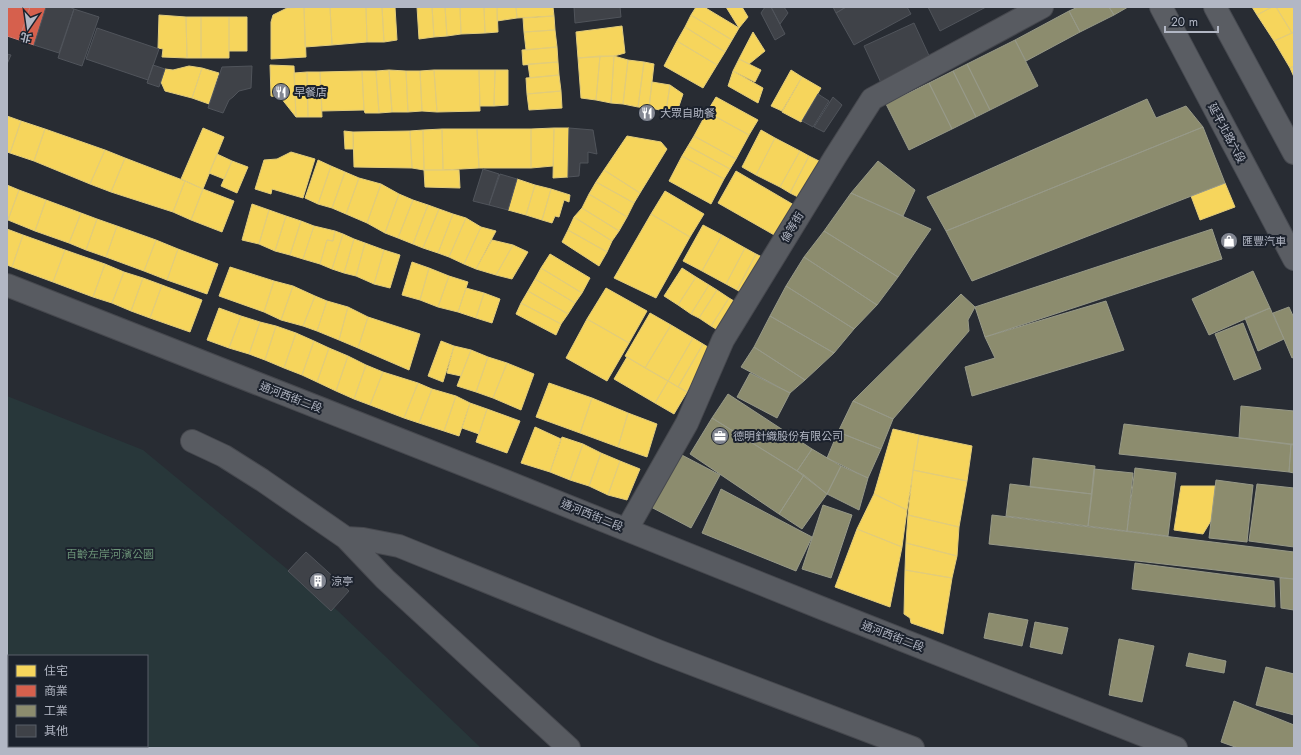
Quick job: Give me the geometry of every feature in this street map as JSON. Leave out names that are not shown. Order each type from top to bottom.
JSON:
[{"type":"main road","name":"延平北路六段","points":[[1161,7],[1294,260]]},
{"type":"main road","points":[[1215,7],[1294,153]]},
{"type":"street","name":"倫等街","points":[[627,529],[687,423],[723,340],[872,99],[1042,7]]},
{"type":"street","name":"通河西街二段","points":[[7,285],[627,529],[824,609],[1176,748]]},
{"type":"street","points":[[192,441],[224,456],[262,480],[346,538],[385,579],[569,748]]},
{"type":"street","points":[[346,538],[363,539],[399,546],[658,651],[913,748]]},
{"type":"green space","name":"百齡左岸河濱公園","points":[[7,396],[143,450],[338,611],[481,748],[150,748],[146,747],[148,747],[148,655],[8,655],[7,711]]},
{"type":"green space","points":[[8,737],[8,747],[47,748],[7,748]]},
{"type":"building: 住宅","points":[[304,7],[330,7],[332,45],[305,47]]},
{"type":"building: 住宅","points":[[304,7],[306,57],[271,59],[271,22],[273,15],[287,8]]},
{"type":"building: 住宅","points":[[330,7],[366,7],[367,42],[332,45]]},
{"type":"building: 住宅","points":[[366,7],[382,7],[384,42],[367,42]]},
{"type":"building: 住宅","points":[[382,7],[395,7],[397,40],[384,42]]},
{"type":"building: 住宅","points":[[417,7],[432,7],[434,37],[419,39]]},
{"type":"building: 住宅","points":[[432,7],[445,7],[447,36],[434,37]]},
{"type":"building: 住宅","points":[[445,7],[460,7],[461,34],[447,36]]},
{"type":"building: 住宅","points":[[460,7],[484,7],[485,33],[461,34]]},
{"type":"building: 住宅","points":[[484,7],[497,7],[498,32],[485,33]]},
{"type":"building: 住宅","points":[[497,7],[516,7],[517,18],[497,21]]},
{"type":"building: 住宅","points":[[516,7],[553,7],[554,16],[517,18]]},
{"type":"building: 住宅","points":[[696,7],[704,7],[739,28],[732,40],[691,15]]},
{"type":"building: 住宅","points":[[726,7],[742,7],[748,17],[739,28]]},
{"type":"building: 住宅","points":[[1252,7],[1272,7],[1257,15]]},
{"type":"building: 住宅","points":[[1272,7],[1276,7],[1292,33],[1274,41],[1257,15]]},
{"type":"building: 住宅","points":[[1276,7],[1294,7],[1294,32],[1292,33]]},
{"type":"building: 住宅","points":[[159,15],[186,17],[187,58],[162,57],[163,49],[158,48]]},
{"type":"building: 住宅","points":[[691,15],[732,40],[725,52],[685,27]]},
{"type":"building: 住宅","points":[[554,16],[555,30],[524,32],[523,18]]},
{"type":"building: 住宅","points":[[186,17],[201,17],[201,58],[187,58]]},
{"type":"building: 住宅","points":[[201,17],[229,17],[229,58],[201,58]]},
{"type":"building: 住宅","points":[[229,17],[247,17],[247,51],[229,51]]},
{"type":"building: 住宅","points":[[622,26],[625,53],[614,56],[578,58],[576,32]]},
{"type":"building: 住宅","points":[[685,27],[725,52],[717,65],[677,41]]},
{"type":"building: 住宅","points":[[555,30],[557,47],[526,50],[524,32]]},
{"type":"building: 住宅","points":[[753,32],[765,51],[749,64],[739,59]]},
{"type":"building: 住宅","points":[[1294,32],[1294,66],[1290,68],[1274,41]]},
{"type":"building: 住宅","points":[[677,41],[717,65],[703,88],[664,66]]},
{"type":"building: 住宅","points":[[557,47],[558,62],[523,65],[522,50]]},
{"type":"building: 住宅","points":[[600,56],[614,56],[611,103],[596,100]]},
{"type":"building: 住宅","points":[[600,56],[596,100],[581,98],[578,58]]},
{"type":"building: 住宅","points":[[614,56],[628,60],[623,104],[611,103]]},
{"type":"building: 住宅","points":[[739,59],[761,70],[755,82],[733,71]]},
{"type":"building: 住宅","points":[[628,60],[644,62],[638,107],[623,104]]},
{"type":"building: 住宅","points":[[558,62],[559,75],[530,78],[528,64]]},
{"type":"building: 住宅","points":[[644,62],[654,64],[649,108],[638,107]]},
{"type":"building: 住宅","points":[[270,65],[294,66],[296,117],[281,98],[271,96]]},
{"type":"building: 住宅","points":[[189,66],[202,68],[192,98],[165,91],[161,82],[165,69],[173,70]]},
{"type":"building: 住宅","points":[[1294,66],[1294,77],[1290,68]]},
{"type":"building: 住宅","points":[[202,68],[219,73],[209,104],[192,98]]},
{"type":"building: 住宅","points":[[389,70],[406,71],[408,112],[392,112]]},
{"type":"building: 住宅","points":[[389,70],[392,112],[379,113],[376,71]]},
{"type":"building: 住宅","points":[[434,70],[479,70],[480,111],[437,112]]},
{"type":"building: 住宅","points":[[434,70],[437,112],[422,111],[420,71]]},
{"type":"building: 住宅","points":[[479,70],[495,70],[494,106],[480,106]]},
{"type":"building: 住宅","points":[[495,70],[508,70],[508,105],[494,106]]},
{"type":"building: 住宅","points":[[791,70],[802,77],[782,111],[771,106]]},
{"type":"building: 住宅","points":[[362,71],[376,71],[379,113],[365,113]]},
{"type":"building: 住宅","points":[[362,71],[364,110],[322,111],[320,72]]},
{"type":"building: 住宅","points":[[406,71],[420,71],[422,111],[408,112]]},
{"type":"building: 住宅","points":[[733,71],[763,88],[758,103],[728,86]]},
{"type":"building: 住宅","points":[[307,72],[320,72],[322,117],[308,117]]},
{"type":"building: 住宅","points":[[307,72],[308,117],[296,117],[294,73]]},
{"type":"building: 住宅","points":[[559,75],[561,91],[527,94],[526,78]]},
{"type":"building: 住宅","points":[[802,77],[821,88],[801,122],[782,112]]},
{"type":"building: 住宅","points":[[652,82],[670,85],[666,111],[649,108]]},
{"type":"building: 住宅","points":[[670,85],[683,94],[677,112],[666,111]]},
{"type":"building: 住宅","points":[[561,91],[562,108],[529,110],[527,94]]},
{"type":"building: 住宅","points":[[716,97],[758,120],[749,135],[707,112]]},
{"type":"building: 住宅","points":[[707,112],[749,135],[736,159],[694,136]]},
{"type":"building: 住宅","points":[[7,116],[21,121],[10,153],[7,152]]},
{"type":"building: 住宅","points":[[21,121],[45,129],[34,161],[10,153]]},
{"type":"building: 住宅","points":[[203,128],[224,137],[203,189],[181,179]]},
{"type":"building: 住宅","points":[[554,128],[569,128],[568,177],[553,178]]},
{"type":"building: 住宅","points":[[554,128],[553,166],[531,168],[531,129]]},
{"type":"building: 住宅","points":[[45,129],[105,150],[90,184],[34,161]]},
{"type":"building: 住宅","points":[[442,129],[477,129],[479,168],[443,170]]},
{"type":"building: 住宅","points":[[442,129],[443,170],[424,170],[423,130]]},
{"type":"building: 住宅","points":[[477,129],[531,129],[531,168],[479,168]]},
{"type":"building: 住宅","points":[[423,130],[424,170],[412,168],[410,131]]},
{"type":"building: 住宅","points":[[761,130],[775,138],[756,175],[742,167]]},
{"type":"building: 住宅","points":[[344,131],[353,132],[353,149],[345,149]]},
{"type":"building: 住宅","points":[[410,131],[412,168],[354,167],[353,132]]},
{"type":"building: 住宅","points":[[627,136],[661,142],[667,149],[640,193],[604,170]]},
{"type":"building: 住宅","points":[[694,136],[736,159],[730,169],[688,146]]},
{"type":"building: 住宅","points":[[775,138],[800,151],[780,187],[756,175]]},
{"type":"building: 住宅","points":[[688,146],[730,169],[724,179],[682,156]]},
{"type":"building: 住宅","points":[[105,150],[125,158],[111,192],[90,184]]},
{"type":"building: 住宅","points":[[800,151],[809,156],[790,193],[780,187]]},
{"type":"building: 住宅","points":[[291,152],[315,159],[303,198],[272,189],[271,194],[255,189],[264,160],[277,159]]},
{"type":"building: 住宅","points":[[217,154],[232,161],[224,179],[209,173]]},
{"type":"building: 住宅","points":[[682,156],[724,179],[711,204],[669,181]]},
{"type":"building: 住宅","points":[[809,156],[821,162],[802,199],[790,193]]},
{"type":"building: 住宅","points":[[125,158],[185,181],[173,212],[111,192]]},
{"type":"building: 住宅","points":[[318,160],[331,166],[318,204],[305,198]]},
{"type":"building: 住宅","points":[[232,161],[248,167],[237,193],[221,186]]},
{"type":"building: 住宅","points":[[331,166],[345,172],[332,208],[318,204]]},
{"type":"building: 住宅","points":[[424,170],[459,170],[460,188],[425,187]]},
{"type":"building: 住宅","points":[[604,170],[640,193],[634,203],[596,182]]},
{"type":"building: 住宅","points":[[736,171],[794,205],[776,236],[718,203]]},
{"type":"building: 住宅","points":[[345,172],[359,178],[346,214],[332,208]]},
{"type":"building: 住宅","points":[[359,178],[381,184],[367,223],[346,214]]},
{"type":"building: 住宅","points":[[517,179],[535,185],[526,215],[508,210]]},
{"type":"building: 住宅","points":[[185,181],[203,189],[191,220],[173,212]]},
{"type":"building: 住宅","points":[[596,182],[634,203],[627,217],[589,194]]},
{"type":"building: 住宅","points":[[1225,183],[1235,207],[1200,220],[1191,196]]},
{"type":"building: 住宅","points":[[381,184],[399,194],[385,233],[367,223]]},
{"type":"building: 住宅","points":[[7,185],[19,190],[8,220],[7,220]]},
{"type":"building: 住宅","points":[[535,185],[551,189],[542,220],[526,215]]},
{"type":"building: 住宅","points":[[203,189],[234,201],[222,232],[191,220]]},
{"type":"building: 住宅","points":[[551,189],[570,195],[569,202],[564,200],[559,217],[555,216],[552,223],[542,220]]},
{"type":"building: 住宅","points":[[19,190],[46,200],[35,231],[8,220]]},
{"type":"building: 住宅","points":[[665,191],[704,214],[690,237],[651,214]]},
{"type":"building: 住宅","points":[[399,194],[413,200],[398,238],[385,233]]},
{"type":"building: 住宅","points":[[589,194],[627,217],[619,231],[582,208]]},
{"type":"building: 住宅","points":[[46,200],[81,213],[69,243],[35,231]]},
{"type":"building: 住宅","points":[[413,200],[428,205],[413,244],[398,238]]},
{"type":"building: 住宅","points":[[252,204],[269,210],[259,244],[242,240]]},
{"type":"building: 住宅","points":[[428,205],[439,209],[423,248],[413,244]]},
{"type":"building: 住宅","points":[[582,208],[619,231],[612,241],[574,217]]},
{"type":"building: 住宅","points":[[439,209],[453,214],[438,253],[423,248]]},
{"type":"building: 住宅","points":[[269,210],[286,216],[275,251],[259,244]]},
{"type":"building: 住宅","points":[[81,213],[97,219],[86,250],[69,243]]},
{"type":"building: 住宅","points":[[453,214],[466,218],[449,257],[438,253]]},
{"type":"building: 住宅","points":[[651,214],[690,237],[656,298],[614,278]]},
{"type":"building: 住宅","points":[[286,216],[301,221],[290,255],[275,251]]},
{"type":"building: 住宅","points":[[574,217],[612,241],[607,252],[568,230]]},
{"type":"building: 住宅","points":[[466,218],[481,227],[464,264],[449,257]]},
{"type":"building: 住宅","points":[[97,219],[117,226],[106,257],[86,250]]},
{"type":"building: 住宅","points":[[301,221],[314,226],[303,259],[290,255]]},
{"type":"building: 住宅","points":[[703,225],[722,235],[702,271],[683,261]]},
{"type":"building: 住宅","points":[[117,226],[156,240],[144,271],[106,257]]},
{"type":"building: 住宅","points":[[314,226],[335,231],[333,241],[327,240],[320,264],[303,259]]},
{"type":"building: 住宅","points":[[481,227],[496,231],[476,269],[464,264]]},
{"type":"building: 住宅","points":[[7,229],[23,235],[12,267],[7,265]]},
{"type":"building: 住宅","points":[[568,230],[607,252],[599,266],[562,242]]},
{"type":"building: 住宅","points":[[335,231],[343,234],[332,269],[320,264],[327,240],[333,241]]},
{"type":"building: 住宅","points":[[343,234],[354,239],[344,273],[332,269]]},
{"type":"building: 住宅","points":[[23,235],[65,250],[53,282],[12,267]]},
{"type":"building: 住宅","points":[[722,235],[745,248],[726,284],[702,271]]},
{"type":"building: 住宅","points":[[354,239],[365,243],[356,276],[344,273]]},
{"type":"building: 住宅","points":[[156,240],[178,249],[167,280],[144,271]]},
{"type":"building: 住宅","points":[[492,240],[513,245],[496,275],[476,269]]},
{"type":"building: 住宅","points":[[365,243],[384,250],[374,284],[356,276]]},
{"type":"building: 住宅","points":[[513,245],[528,252],[512,279],[496,275]]},
{"type":"building: 住宅","points":[[745,248],[756,254],[737,290],[726,284]]},
{"type":"building: 住宅","points":[[178,249],[218,264],[207,294],[167,280]]},
{"type":"building: 住宅","points":[[65,250],[105,264],[93,297],[53,282]]},
{"type":"building: 住宅","points":[[384,250],[400,255],[390,288],[374,284]]},
{"type":"building: 住宅","points":[[550,254],[590,278],[582,293],[541,268]]},
{"type":"building: 住宅","points":[[756,254],[768,260],[748,296],[737,290]]},
{"type":"building: 住宅","points":[[412,262],[429,268],[420,300],[402,295]]},
{"type":"building: 住宅","points":[[105,264],[124,272],[112,303],[93,297]]},
{"type":"building: 住宅","points":[[230,267],[274,281],[264,312],[219,296]]},
{"type":"building: 住宅","points":[[429,268],[449,276],[438,307],[420,300]]},
{"type":"building: 住宅","points":[[541,268],[582,293],[575,303],[535,279]]},
{"type":"building: 住宅","points":[[682,268],[696,277],[678,305],[664,296]]},
{"type":"building: 住宅","points":[[124,272],[143,278],[131,311],[112,303]]},
{"type":"building: 住宅","points":[[449,276],[468,282],[458,312],[438,307]]},
{"type":"building: 住宅","points":[[696,277],[709,285],[691,314],[678,305]]},
{"type":"building: 住宅","points":[[143,278],[162,285],[150,318],[131,311]]},
{"type":"building: 住宅","points":[[535,279],[575,303],[568,314],[528,291]]},
{"type":"building: 住宅","points":[[274,281],[293,286],[281,320],[264,312]]},
{"type":"building: 住宅","points":[[162,285],[202,300],[190,332],[150,318]]},
{"type":"building: 住宅","points":[[709,285],[717,290],[699,318],[691,314]]},
{"type":"building: 住宅","points":[[293,286],[315,296],[303,326],[281,320]]},
{"type":"building: 住宅","points":[[466,288],[484,293],[476,318],[458,312]]},
{"type":"building: 住宅","points":[[606,288],[647,311],[629,343],[587,319]]},
{"type":"building: 住宅","points":[[717,290],[729,298],[711,326],[699,318]]},
{"type":"building: 住宅","points":[[528,291],[568,314],[561,324],[521,303]]},
{"type":"building: 住宅","points":[[484,293],[500,299],[492,323],[476,318]]},
{"type":"building: 住宅","points":[[315,296],[327,301],[317,331],[303,326]]},
{"type":"building: 住宅","points":[[729,298],[739,304],[721,332],[711,326]]},
{"type":"building: 住宅","points":[[327,301],[348,307],[339,340],[317,331]]},
{"type":"building: 住宅","points":[[521,303],[561,324],[556,335],[516,314]]},
{"type":"building: 住宅","points":[[348,307],[368,317],[358,348],[339,340]]},
{"type":"building: 住宅","points":[[219,308],[241,316],[229,348],[207,340]]},
{"type":"building: 住宅","points":[[650,313],[671,325],[645,368],[625,356]]},
{"type":"building: 住宅","points":[[241,316],[260,322],[249,354],[229,348]]},
{"type":"building: 住宅","points":[[368,317],[420,334],[409,370],[358,348]]},
{"type":"building: 住宅","points":[[587,319],[629,343],[607,381],[566,358]]},
{"type":"building: 住宅","points":[[260,322],[276,326],[265,360],[249,354]]},
{"type":"building: 住宅","points":[[671,325],[693,338],[668,381],[645,368]]},
{"type":"building: 住宅","points":[[276,326],[296,333],[284,368],[265,360]]},
{"type":"building: 住宅","points":[[296,333],[314,341],[302,375],[284,368]]},
{"type":"building: 住宅","points":[[693,338],[703,344],[678,387],[668,381]]},
{"type":"building: 住宅","points":[[314,341],[329,348],[317,382],[302,375]]},
{"type":"building: 住宅","points":[[441,341],[454,346],[443,382],[428,376]]},
{"type":"building: 住宅","points":[[703,344],[711,349],[687,392],[678,387]]},
{"type":"building: 住宅","points":[[454,346],[471,350],[461,376],[447,373]]},
{"type":"building: 住宅","points":[[329,348],[348,356],[336,391],[317,382]]},
{"type":"building: 住宅","points":[[471,350],[488,357],[476,392],[457,386]]},
{"type":"building: 住宅","points":[[348,356],[366,365],[354,399],[336,391]]},
{"type":"building: 住宅","points":[[488,357],[507,363],[493,398],[476,392]]},
{"type":"building: 住宅","points":[[627,357],[668,381],[655,403],[614,379]]},
{"type":"building: 住宅","points":[[507,363],[534,374],[521,410],[493,398]]},
{"type":"building: 住宅","points":[[366,365],[383,372],[370,405],[354,399]]},
{"type":"building: 住宅","points":[[383,372],[418,383],[404,418],[370,405]]},
{"type":"building: 住宅","points":[[668,381],[687,392],[674,414],[655,403]]},
{"type":"building: 住宅","points":[[418,383],[432,389],[419,423],[404,418]]},
{"type":"building: 住宅","points":[[549,383],[592,398],[580,433],[536,417]]},
{"type":"building: 住宅","points":[[432,389],[456,396],[444,431],[419,423]]},
{"type":"building: 住宅","points":[[456,396],[470,403],[459,436],[444,431]]},
{"type":"building: 住宅","points":[[592,398],[628,413],[618,447],[580,433]]},
{"type":"building: 住宅","points":[[470,403],[487,409],[479,434],[462,428]]},
{"type":"building: 住宅","points":[[487,409],[520,421],[507,453],[476,442]]},
{"type":"building: 住宅","points":[[628,413],[657,424],[647,457],[618,447]]},
{"type":"building: 住宅","points":[[535,427],[561,439],[550,472],[521,463]]},
{"type":"building: 住宅","points":[[893,429],[919,435],[907,510],[874,494]]},
{"type":"building: 住宅","points":[[919,435],[972,446],[967,481],[913,470]]},
{"type":"building: 住宅","points":[[562,437],[583,444],[570,480],[550,472]]},
{"type":"building: 住宅","points":[[583,444],[601,453],[589,486],[570,480]]},
{"type":"building: 住宅","points":[[601,453],[620,461],[608,495],[589,486]]},
{"type":"building: 住宅","points":[[620,461],[640,469],[627,500],[608,495]]},
{"type":"building: 住宅","points":[[913,470],[967,481],[959,527],[908,515]]},
{"type":"building: 住宅","points":[[1181,486],[1232,486],[1203,534],[1174,530]]},
{"type":"building: 住宅","points":[[874,494],[907,510],[902,547],[857,529]]},
{"type":"building: 住宅","points":[[908,515],[959,527],[957,556],[906,543]]},
{"type":"building: 住宅","points":[[857,529],[902,547],[890,607],[835,587]]},
{"type":"building: 住宅","points":[[906,543],[957,556],[952,578],[905,570]]},
{"type":"building: 住宅","points":[[905,570],[952,578],[943,634],[911,623],[910,618],[904,614]]},
{"type":"building: 商業","points":[[7,7],[30,7],[19,40],[7,36]]},
{"type":"building: 商業","points":[[30,7],[46,7],[34,45],[19,40]]},
{"type":"building: 工業","points":[[1078,7],[1109,7],[1114,15],[1080,32],[1069,11]]},
{"type":"building: 工業","points":[[1109,7],[1128,7],[1114,15]]},
{"type":"building: 工業","points":[[1069,11],[1080,32],[1026,61],[1015,40]]},
{"type":"building: 工業","points":[[1015,40],[1038,86],[990,110],[967,64]]},
{"type":"building: 工業","points":[[967,64],[990,110],[976,117],[953,71]]},
{"type":"building: 工業","points":[[953,71],[976,117],[952,129],[929,83]]},
{"type":"building: 工業","points":[[929,83],[952,129],[909,150],[886,104]]},
{"type":"building: 工業","points":[[1147,99],[1156,118],[1186,106],[1203,127],[946,231],[927,197]]},
{"type":"building: 工業","points":[[1203,127],[1225,183],[972,281],[946,231]]},
{"type":"building: 工業","points":[[878,161],[915,190],[903,216],[851,193]]},
{"type":"building: 工業","points":[[851,193],[931,229],[898,277],[824,231]]},
{"type":"building: 工業","points":[[1212,229],[1222,259],[985,337],[975,307]]},
{"type":"building: 工業","points":[[824,231],[898,277],[877,305],[804,257]]},
{"type":"building: 工業","points":[[804,257],[877,305],[854,329],[786,286]]},
{"type":"building: 工業","points":[[1253,271],[1270,308],[1209,335],[1192,299]]},
{"type":"building: 工業","points":[[786,286],[854,329],[834,353],[770,316]]},
{"type":"building: 工業","points":[[961,294],[975,307],[968,320],[969,331],[893,419],[853,401]]},
{"type":"building: 工業","points":[[1106,301],[1124,350],[972,396],[965,367],[995,358],[985,337]]},
{"type":"building: 工業","points":[[1289,307],[1294,318],[1294,357],[1292,358],[1273,313]]},
{"type":"building: 工業","points":[[1270,308],[1284,339],[1258,351],[1245,318]]},
{"type":"building: 工業","points":[[770,316],[834,353],[805,380],[754,347]]},
{"type":"building: 工業","points":[[1243,323],[1261,369],[1234,380],[1215,334]]},
{"type":"building: 工業","points":[[754,347],[805,380],[790,393],[741,367]]},
{"type":"building: 工業","points":[[750,373],[790,393],[777,418],[737,397]]},
{"type":"building: 工業","points":[[728,394],[812,449],[797,471],[712,418]]},
{"type":"building: 工業","points":[[853,401],[893,419],[881,449],[838,432]]},
{"type":"building: 工業","points":[[1241,406],[1294,411],[1294,445],[1239,438]]},
{"type":"building: 工業","points":[[712,418],[804,475],[779,514],[690,454]]},
{"type":"building: 工業","points":[[1124,424],[1291,444],[1289,472],[1119,454]]},
{"type":"building: 工業","points":[[838,432],[881,449],[868,478],[827,458]]},
{"type":"building: 工業","points":[[1291,444],[1294,444],[1294,473],[1289,472]]},
{"type":"building: 工業","points":[[812,449],[841,466],[827,494],[797,471]]},
{"type":"building: 工業","points":[[678,453],[720,475],[691,528],[649,506]]},
{"type":"building: 工業","points":[[1033,458],[1095,466],[1092,494],[1030,487]]},
{"type":"building: 工業","points":[[841,466],[868,478],[859,510],[827,494]]},
{"type":"building: 工業","points":[[1135,468],[1176,473],[1168,536],[1127,531]]},
{"type":"building: 工業","points":[[1094,469],[1133,473],[1127,531],[1088,526]]},
{"type":"building: 工業","points":[[804,475],[827,494],[802,529],[779,514]]},
{"type":"building: 工業","points":[[1216,480],[1253,485],[1247,542],[1209,538]]},
{"type":"building: 工業","points":[[1010,484],[1092,494],[1088,526],[1006,516]]},
{"type":"building: 工業","points":[[1257,484],[1294,488],[1294,547],[1249,541]]},
{"type":"building: 工業","points":[[721,489],[812,537],[796,571],[702,533]]},
{"type":"building: 工業","points":[[823,505],[852,515],[831,578],[802,569]]},
{"type":"building: 工業","points":[[992,515],[1294,552],[1294,579],[989,544]]},
{"type":"building: 工業","points":[[1135,563],[1274,581],[1275,607],[1132,589]]},
{"type":"building: 工業","points":[[1280,578],[1294,579],[1294,610],[1281,608]]},
{"type":"building: 工業","points":[[989,613],[1028,620],[1022,646],[984,638]]},
{"type":"building: 工業","points":[[1035,622],[1068,628],[1062,654],[1030,647]]},
{"type":"building: 工業","points":[[1119,639],[1154,646],[1142,702],[1109,695]]},
{"type":"building: 工業","points":[[1189,653],[1226,661],[1224,673],[1186,666]]},
{"type":"building: 工業","points":[[1266,667],[1294,674],[1294,715],[1256,705]]},
{"type":"building: 工業","points":[[1234,701],[1294,725],[1294,748],[1238,748],[1221,742]]},
{"type":"building: 其他","points":[[46,7],[69,7],[74,9],[59,53],[34,45]]},
{"type":"building: 其他","points":[[574,7],[620,7],[621,17],[575,23]]},
{"type":"building: 其他","points":[[765,7],[771,7],[785,34],[775,40],[761,13]]},
{"type":"building: 其他","points":[[771,7],[784,7],[788,13],[780,24]]},
{"type":"building: 其他","points":[[833,7],[846,7],[836,13]]},
{"type":"building: 其他","points":[[846,7],[907,7],[911,14],[854,45],[836,13]]},
{"type":"building: 其他","points":[[928,7],[986,7],[940,31]]},
{"type":"building: 其他","points":[[74,9],[99,17],[82,66],[58,58]]},
{"type":"building: 其他","points":[[914,23],[932,62],[882,85],[864,46]]},
{"type":"building: 其他","points":[[97,28],[159,49],[148,80],[86,59]]},
{"type":"building: 其他","points":[[7,54],[11,55],[7,64]]},
{"type":"building: 其他","points":[[153,65],[165,69],[159,87],[147,83]]},
{"type":"building: 其他","points":[[252,66],[251,88],[239,91],[229,100],[223,113],[208,108],[222,67]]},
{"type":"building: 其他","points":[[818,94],[829,101],[813,127],[802,121]]},
{"type":"building: 其他","points":[[833,97],[842,105],[824,132],[814,127]]},
{"type":"building: 其他","points":[[569,128],[593,130],[597,154],[588,152],[588,163],[580,163],[579,176],[568,177]]},
{"type":"building: 其他","points":[[483,169],[499,174],[489,205],[473,201]]},
{"type":"building: 其他","points":[[500,174],[517,179],[508,210],[489,205]]},
{"type":"building: 其他","name":"涼亭","points":[[306,552],[349,591],[331,611],[288,571]]},
{"type":"place","name":"早餐店","points":[[281,92]]},
{"type":"place","name":"大眾自助餐","points":[[647,113]]},
{"type":"place","name":"匯豐汽車","points":[[1229,241]]},
{"type":"place","name":"德明針織股份有限公司","points":[[720,436]]},
{"type":"place","name":"涼亭","points":[[318,581]]}]
